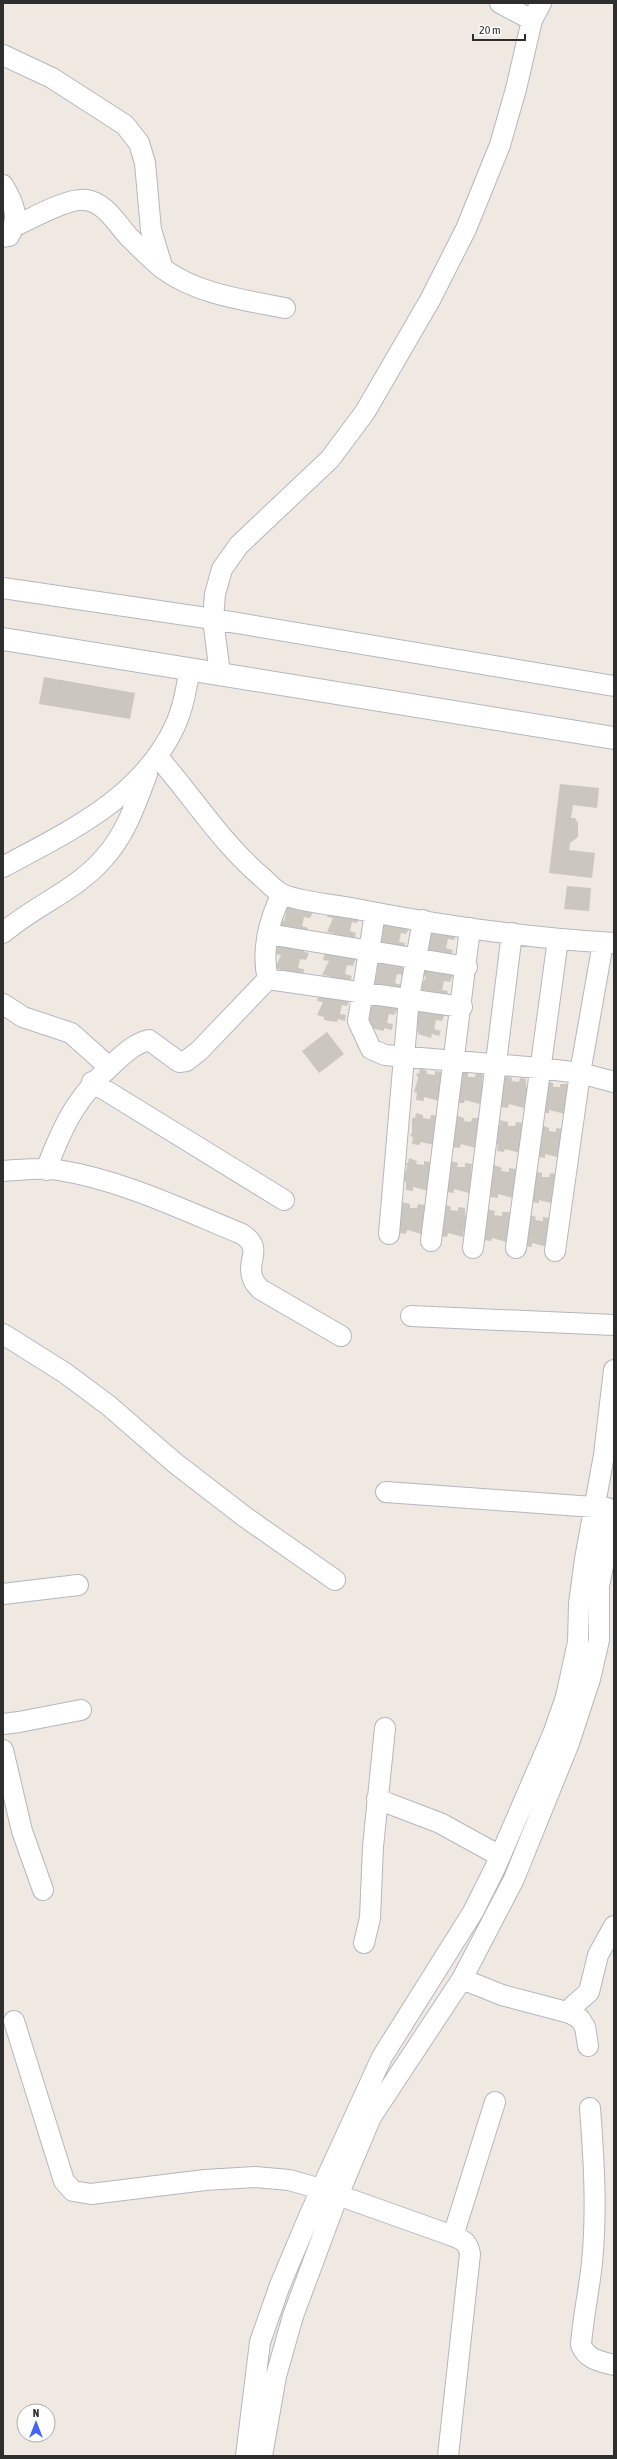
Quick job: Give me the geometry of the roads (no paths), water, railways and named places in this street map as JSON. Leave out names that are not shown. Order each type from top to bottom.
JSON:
[{"type":"street","points":[[220,674],[213,619],[215,594],[227,563],[239,545],[330,459],[365,412],[430,300],[466,229],[500,145],[537,11],[500,3]]},
{"type":"street","points":[[3,55],[52,78],[125,125],[139,143],[145,163],[151,230],[163,268]]},
{"type":"street","points":[[3,185],[15,211],[9,232]]},
{"type":"street","points":[[9,232],[67,203],[85,200],[97,204],[110,214],[130,237],[163,268],[191,284],[232,297],[285,308]]},
{"type":"street","points":[[3,588],[213,619],[614,686]]},
{"type":"street","points":[[3,639],[614,738]]},
{"type":"street","points":[[3,933],[20,918],[75,884],[104,859],[127,825],[153,763],[174,728],[180,713],[190,670]]},
{"type":"street","points":[[3,867],[66,832],[115,801],[153,763]]},
{"type":"street","points":[[153,763],[178,780],[212,826],[246,864],[282,894],[376,913],[470,928],[558,939],[608,943],[580,1073],[555,1251]]},
{"type":"street","points":[[268,979],[265,968],[268,934],[272,913],[282,894]]},
{"type":"street","points":[[376,913],[358,1021],[371,1048],[385,1054],[454,1062],[539,1068],[580,1073],[614,1082]]},
{"type":"street","points":[[390,1234],[409,998],[423,920]]},
{"type":"street","points":[[431,1241],[467,967],[470,928]]},
{"type":"street","points":[[473,1248],[512,933]]},
{"type":"street","points":[[268,934],[416,960],[467,967]]},
{"type":"street","points":[[516,1248],[539,1068],[558,939]]},
{"type":"street","points":[[268,979],[362,991],[462,1007]]},
{"type":"street","points":[[46,1170],[57,1141],[74,1108],[92,1082],[109,1067],[140,1042],[149,1040],[180,1062],[186,1061],[199,1051],[268,979]]},
{"type":"street","points":[[4,1010],[70,1033],[109,1067]]},
{"type":"street","points":[[92,1082],[284,1200]]},
{"type":"street","points":[[3,1171],[46,1170],[79,1175],[119,1186],[242,1234],[250,1240],[254,1248],[251,1269],[253,1280],[260,1290],[342,1336]]},
{"type":"street","points":[[411,1316],[614,1324]]},
{"type":"street","points":[[3,1334],[84,1386],[175,1463],[245,1517],[335,1580]]},
{"type":"street","points":[[246,2456],[260,2342],[280,2285],[329,2192],[371,2117],[462,1979],[514,1879],[569,1743],[590,1679],[607,1643],[599,1586],[612,1532],[606,1508],[604,1455],[614,1370]]},
{"type":"street","points":[[386,1492],[606,1508]]},
{"type":"street","points":[[262,2456],[274,2383],[329,2192],[382,2057],[473,1912],[500,1856],[552,1734],[566,1697],[578,1642],[584,1566],[606,1508]]},
{"type":"street","points":[[3,1594],[78,1585]]},
{"type":"street","points":[[3,1724],[81,1710]]},
{"type":"street","points":[[364,1943],[370,1918],[377,1799],[385,1728]]},
{"type":"street","points":[[3,1750],[22,1831],[42,1890]]},
{"type":"street","points":[[377,1799],[440,1823],[500,1856]]},
{"type":"street","points":[[570,2013],[573,2006],[590,1992],[598,1955],[614,1926]]},
{"type":"street","points":[[462,1979],[502,1995],[570,2013],[580,2019],[585,2027],[588,2046]]},
{"type":"street","points":[[14,2021],[64,2181],[73,2191],[91,2194],[205,2180],[255,2177],[289,2180],[329,2192],[452,2236],[469,2245],[470,2254],[448,2456]]},
{"type":"street","points":[[452,2236],[495,2102]]},
{"type":"street","points":[[590,2108],[594,2163],[594,2216],[592,2263],[581,2345],[584,2353],[592,2359],[614,2365]]}]
